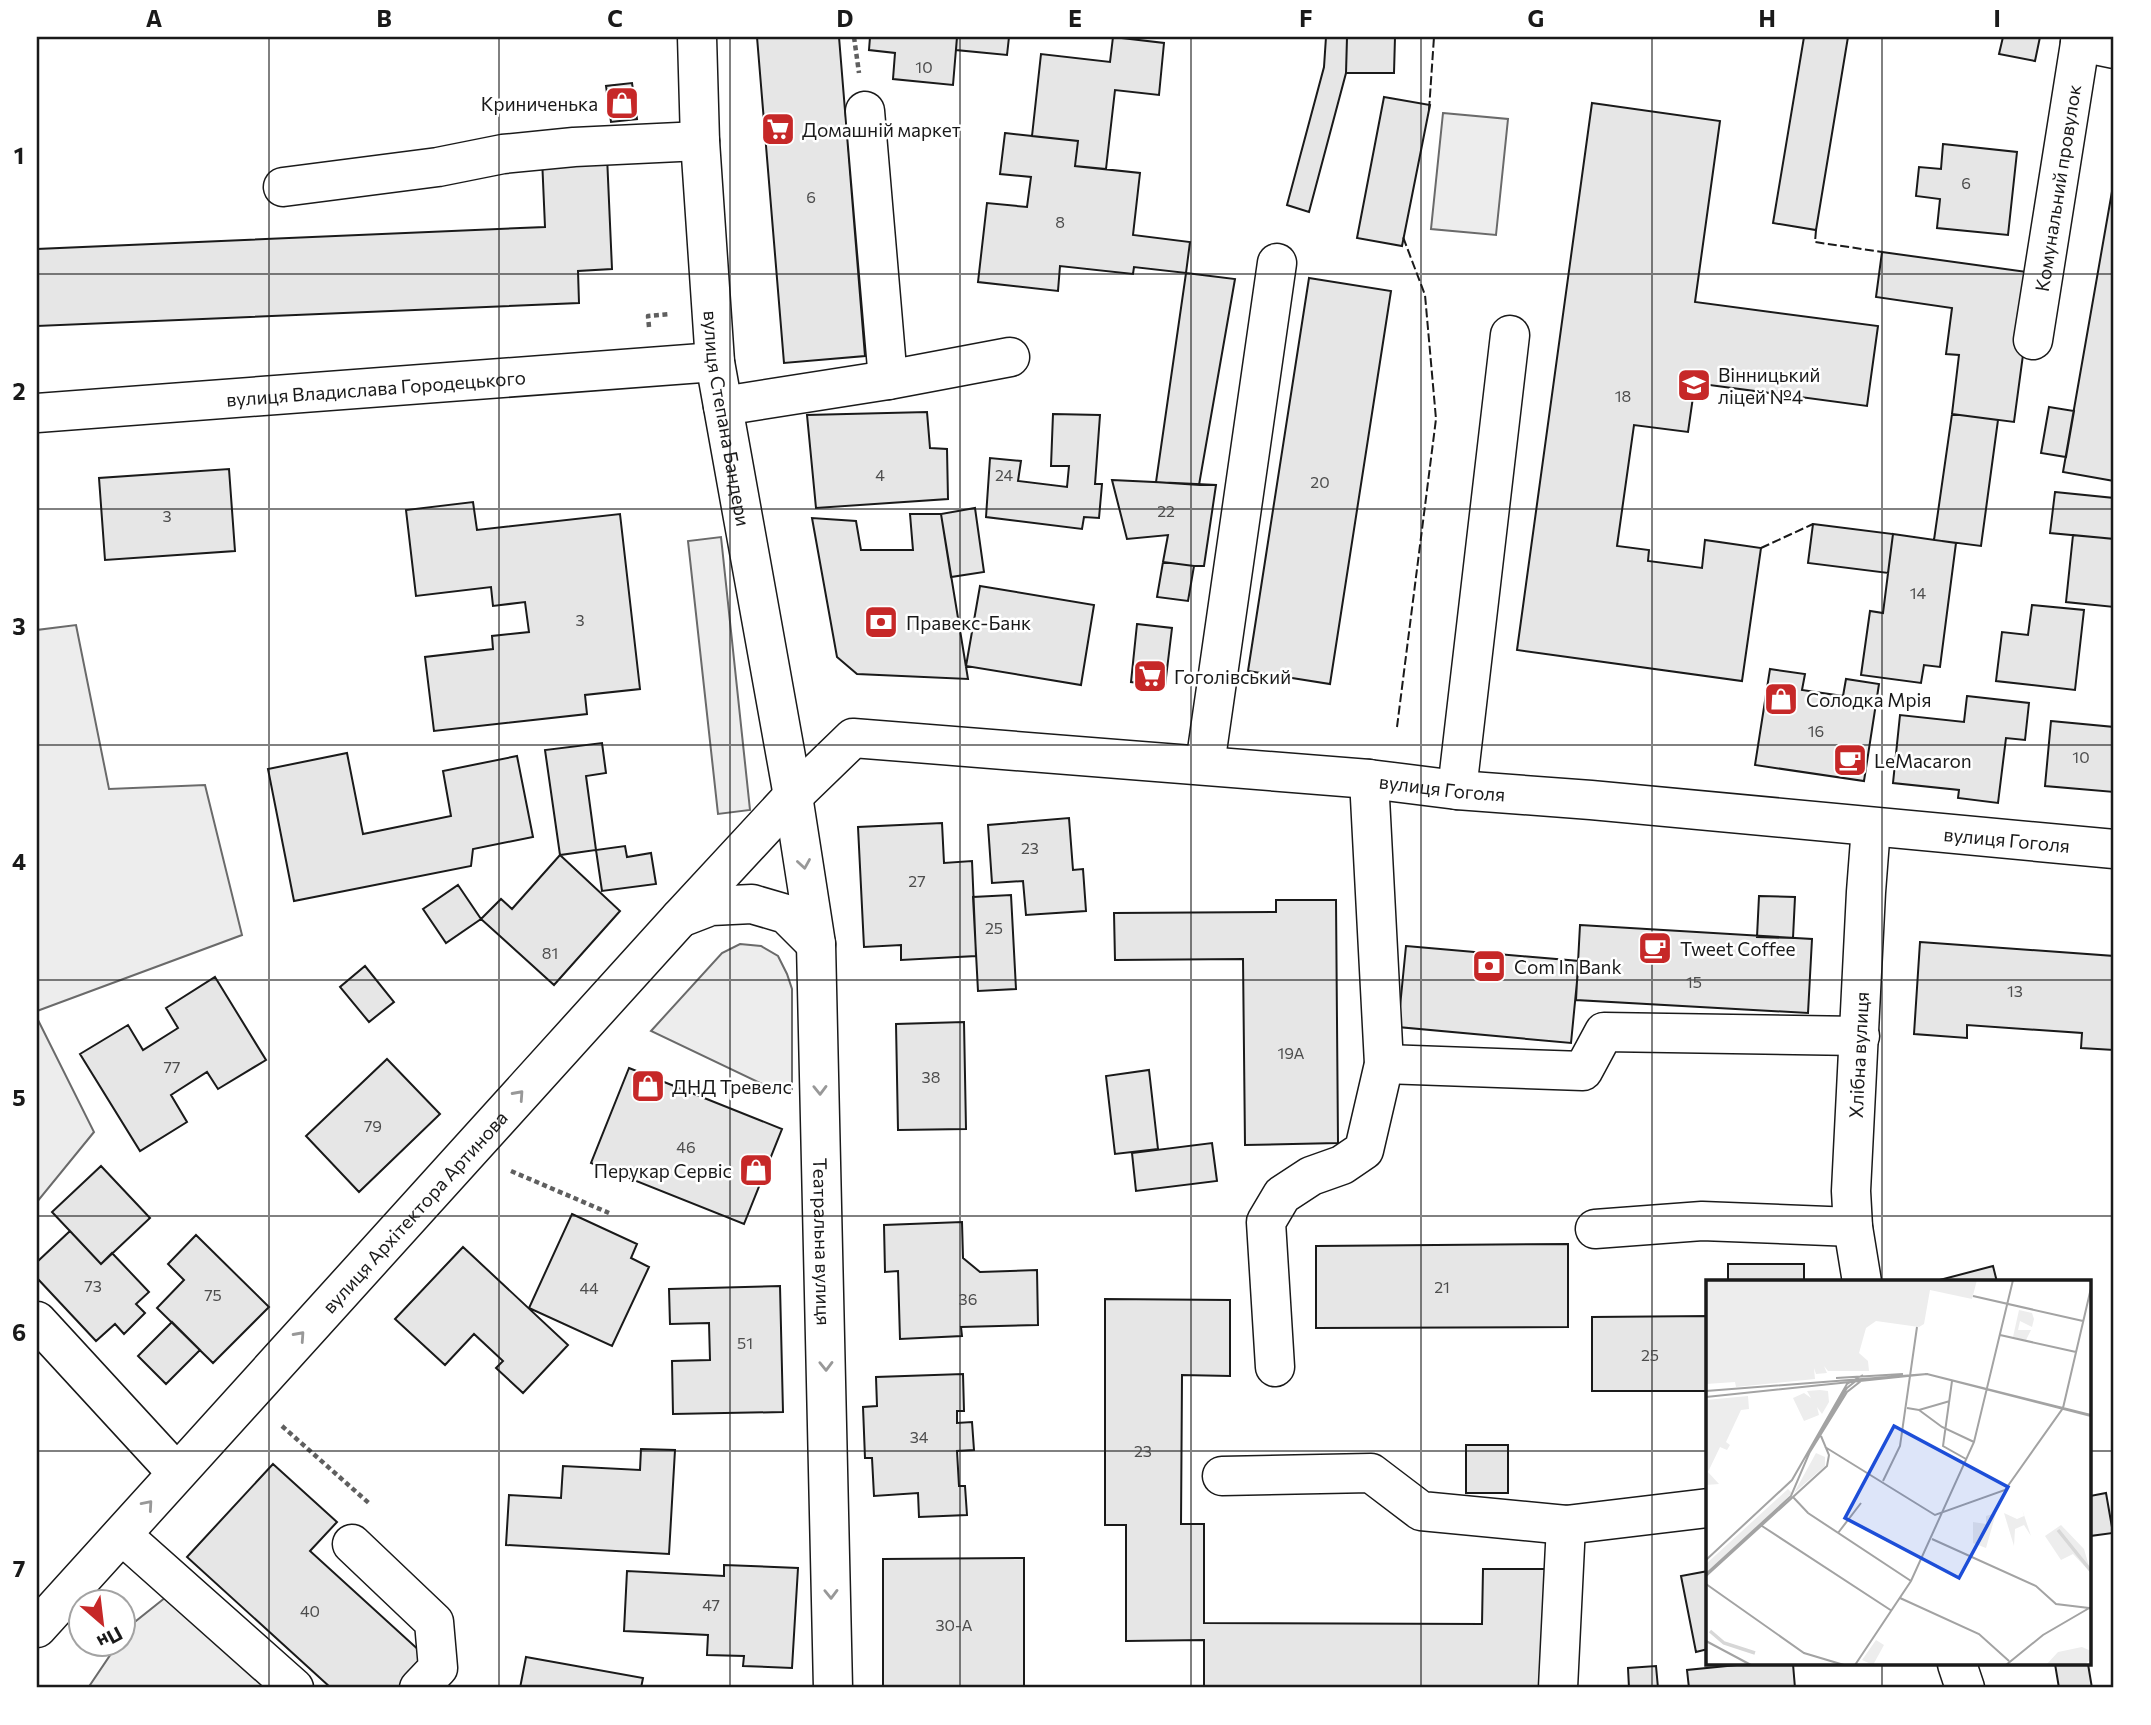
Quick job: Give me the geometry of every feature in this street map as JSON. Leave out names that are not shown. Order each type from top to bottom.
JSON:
[{"type":"street","name":"вулиця Степана Бандери","points":[[697,37],[700,141],[715,362],[793,796]]},
{"type":"street","name":"Комунальний провулок","points":[[2033,340],[2091,42]]},
{"type":"street","points":[[865,111],[888,380]]},
{"type":"street","points":[[284,187],[438,167],[503,154],[574,147],[700,141]]},
{"type":"street","points":[[1205,765],[1278,263]]},
{"type":"street","points":[[1457,790],[1510,335]]},
{"type":"street","points":[[723,407],[1010,357]]},
{"type":"street","name":"вулиця Владислава Городецького","points":[[37,413],[715,362]]},
{"type":"street","name":"вулиця Гоголя","points":[[793,796],[853,738],[1369,779],[1457,790],[2114,849]]},
{"type":"street","points":[[1275,1367],[1266,1222],[1282,1195],[1311,1176],[1342,1166],[1364,1150],[1384,1064],[1369,779]]},
{"type":"street","name":"вулиця Архітектора Артинова","points":[[37,1628],[793,796]]},
{"type":"street","name":"Театральна вулиця","points":[[793,796],[816,944],[833,1688]]},
{"type":"street","name":"Хлібна вулиця","points":[[1862,1280],[1853,1227],[1851,1191],[1871,827]]},
{"type":"street","points":[[680,918],[711,906],[752,904],[786,914],[816,944]]},
{"type":"street","points":[[1384,1064],[1583,1071],[1604,1032],[1860,1036]]},
{"type":"street","points":[[1595,1229],[1702,1221],[1853,1227]]},
{"type":"street","points":[[37,1321],[176,1472]]},
{"type":"street","points":[[1223,1476],[1371,1473],[1421,1511],[1566,1525],[1706,1508]]},
{"type":"street","points":[[1558,1688],[1566,1525]]},
{"type":"street","points":[[122,1535],[294,1688]]},
{"type":"street","points":[[352,1544],[434,1622],[438,1668],[419,1688]]},
{"type":"street","points":[[1958,1666],[1965,1688]]},
{"type":"path","points":[[511,1171],[609,1213]]},
{"type":"path","points":[[282,1426],[380,1514],[352,1544]]},
{"type":"shaded area","points":[[1443,113],[1508,119],[1496,235],[1431,229]]},
{"type":"shaded area","points":[[721,537],[750,810],[718,814],[688,541]]},
{"type":"shaded area","points":[[76,625],[109,789],[205,785],[242,935],[37,1011],[37,630]]},
{"type":"shaded area","points":[[740,944],[761,946],[778,956],[787,974],[792,989],[792,1090],[781,1093],[651,1031],[722,953]]},
{"type":"shaded area","points":[[37,1018],[94,1132],[37,1202]]},
{"type":"shaded area","points":[[166,1597],[266,1688],[88,1688],[108,1658],[136,1658],[136,1621]]},
{"type":"building","points":[[757,37],[839,37],[865,356],[784,363]]},
{"type":"building","points":[[870,37],[957,37],[953,85],[893,79],[895,53],[869,50]]},
{"type":"building","points":[[957,37],[1009,37],[1007,55],[956,50]]},
{"type":"building","points":[[1113,37],[1164,43],[1159,95],[1115,90],[1106,169],[1075,166],[1078,141],[1032,136],[1041,54],[1110,62]]},
{"type":"building","points":[[1326,37],[1347,38],[1346,73],[1309,212],[1287,205],[1324,67]]},
{"type":"building","points":[[1347,37],[1395,37],[1394,73],[1346,73]]},
{"type":"building","points":[[1804,37],[1848,37],[1816,230],[1773,223]]},
{"type":"building","points":[[2003,37],[2040,37],[2035,61],[1999,54]]},
{"type":"building","name":"Криниченька","points":[[632,83],[637,119],[611,122],[606,86]]},
{"type":"building","points":[[1384,97],[1430,105],[1402,246],[1357,238]]},
{"type":"building","points":[[1592,103],[1720,121],[1695,302],[1878,326],[1867,406],[1695,383],[1688,432],[1634,425],[1617,546],[1649,550],[1648,561],[1702,568],[1705,540],[1761,548],[1742,681],[1517,650]]},
{"type":"building","points":[[1005,133],[1078,141],[1075,166],[1140,173],[1133,235],[1190,242],[1186,273],[1134,267],[1133,274],[1060,266],[1058,291],[978,282],[987,203],[1027,207],[1031,177],[1000,174]]},
{"type":"building","points":[[1943,144],[2017,152],[2008,235],[1937,228],[1940,199],[1916,196],[1919,167],[1941,169]]},
{"type":"building","points":[[607,156],[612,269],[578,271],[579,303],[37,326],[37,249],[545,227],[542,158]]},
{"type":"building","points":[[2114,180],[2114,481],[2063,472]]},
{"type":"building","points":[[1882,252],[2034,273],[2014,422],[1952,414],[1959,355],[1946,354],[1952,308],[1876,297]]},
{"type":"building","points":[[1186,273],[1235,279],[1199,485],[1156,482]]},
{"type":"building","points":[[1309,278],[1391,291],[1330,684],[1248,671]]},
{"type":"building","points":[[2049,407],[2074,411],[2066,457],[2041,453]]},
{"type":"building","points":[[927,412],[930,448],[947,449],[948,499],[816,508],[807,415]]},
{"type":"building","points":[[1053,414],[1100,415],[1095,484],[1102,484],[1099,518],[1084,517],[1082,529],[986,517],[990,458],[1021,461],[1018,481],[1067,487],[1069,466],[1051,466]]},
{"type":"building","points":[[1952,414],[1998,420],[1981,546],[1934,540]]},
{"type":"building","points":[[229,469],[235,551],[105,560],[99,478]]},
{"type":"building","points":[[1112,480],[1216,485],[1204,566],[1163,562],[1168,535],[1127,539]]},
{"type":"building","points":[[2055,492],[2114,498],[2114,539],[2050,533]]},
{"type":"building","points":[[473,502],[477,530],[620,514],[640,689],[585,695],[587,714],[434,731],[425,657],[493,649],[492,636],[529,632],[525,602],[493,606],[491,587],[416,596],[406,510]]},
{"type":"building","points":[[975,508],[984,572],[951,577],[941,514]]},
{"type":"building","points":[[910,514],[941,514],[968,679],[857,674],[837,657],[812,518],[856,521],[861,550],[913,550]]},
{"type":"building","points":[[1813,524],[1893,534],[1888,573],[1808,563]]},
{"type":"building","points":[[1893,534],[1956,543],[1940,667],[1924,665],[1921,683],[1861,675],[1870,611],[1883,613]]},
{"type":"building","points":[[2073,535],[2114,539],[2114,607],[2066,602]]},
{"type":"building","points":[[1163,562],[1194,566],[1188,601],[1157,597]]},
{"type":"building","points":[[980,586],[1094,605],[1081,685],[966,666]]},
{"type":"building","points":[[2032,605],[2084,610],[2075,690],[1996,681],[2002,632],[2028,635]]},
{"type":"building","points":[[1137,624],[1172,628],[1165,686],[1131,682]]},
{"type":"building","points":[[1770,669],[1805,674],[1802,690],[1843,696],[1846,679],[1879,684],[1864,781],[1755,765]]},
{"type":"building","points":[[1967,696],[2029,703],[2025,740],[2006,738],[1998,803],[1958,798],[1959,790],[1893,783],[1900,715],[1964,722]]},
{"type":"building","points":[[2051,721],[2114,727],[2114,792],[2045,786]]},
{"type":"building","points":[[602,743],[606,773],[586,776],[596,850],[560,855],[545,750]]},
{"type":"building","points":[[347,753],[363,834],[451,816],[443,771],[517,756],[533,837],[473,849],[471,866],[294,901],[268,769]]},
{"type":"building","points":[[1069,818],[1073,870],[1083,869],[1086,911],[1026,915],[1023,881],[992,883],[988,825]]},
{"type":"building","points":[[942,823],[944,863],[972,861],[976,956],[901,960],[901,945],[864,947],[858,827]]},
{"type":"building","points":[[625,846],[627,857],[651,853],[656,884],[602,891],[596,850]]},
{"type":"building","points":[[560,855],[620,911],[554,985],[481,919],[501,899],[512,909]]},
{"type":"building","points":[[458,885],[481,919],[446,943],[423,909]]},
{"type":"building","points":[[1011,895],[1016,989],[978,991],[973,897]]},
{"type":"building","points":[[1759,896],[1795,897],[1793,938],[1757,937]]},
{"type":"building","points":[[1276,900],[1336,900],[1338,1143],[1245,1145],[1243,959],[1115,960],[1114,913],[1276,912]]},
{"type":"building","points":[[1580,925],[1812,939],[1808,1013],[1576,1000]]},
{"type":"building","points":[[1920,942],[2114,956],[2114,1050],[2081,1048],[2082,1033],[1967,1025],[1967,1038],[1914,1034]]},
{"type":"building","points":[[1406,946],[1579,961],[1571,1043],[1398,1027]]},
{"type":"building","points":[[365,966],[394,1002],[369,1022],[340,987]]},
{"type":"building","points":[[215,977],[266,1060],[218,1089],[207,1072],[171,1095],[187,1122],[140,1151],[80,1054],[128,1025],[143,1050],[178,1028],[166,1008]]},
{"type":"building","points":[[964,1022],[966,1129],[898,1130],[896,1024]]},
{"type":"building","points":[[387,1059],[440,1114],[359,1192],[306,1136]]},
{"type":"building","points":[[629,1068],[782,1129],[744,1224],[591,1163]]},
{"type":"building","points":[[1149,1070],[1158,1149],[1115,1154],[1106,1076]]},
{"type":"building","points":[[1212,1143],[1217,1181],[1136,1191],[1132,1153]]},
{"type":"building","points":[[101,1166],[150,1218],[101,1264],[52,1212]]},
{"type":"building","points":[[572,1214],[637,1244],[631,1258],[649,1267],[612,1346],[529,1308]]},
{"type":"building","points":[[962,1222],[963,1258],[980,1272],[1037,1270],[1038,1325],[961,1327],[962,1336],[900,1339],[898,1271],[885,1272],[884,1225]]},
{"type":"building","points":[[70,1231],[101,1264],[112,1253],[149,1292],[136,1304],[145,1313],[124,1334],[115,1324],[96,1341],[37,1278],[37,1262]]},
{"type":"building","points":[[196,1235],[269,1307],[213,1363],[157,1308],[184,1280],[168,1264]]},
{"type":"building","points":[[1568,1244],[1568,1327],[1316,1328],[1316,1246]]},
{"type":"building","points":[[463,1247],[568,1345],[523,1393],[496,1368],[503,1361],[474,1334],[445,1365],[395,1319]]},
{"type":"building","points":[[1728,1264],[1804,1264],[1804,1280],[1728,1280]]},
{"type":"building","points":[[1993,1266],[1996,1280],[1940,1280]]},
{"type":"building","points":[[780,1286],[783,1412],[673,1414],[672,1361],[710,1360],[709,1323],[670,1324],[669,1289]]},
{"type":"building","points":[[1105,1299],[1230,1300],[1230,1376],[1182,1375],[1181,1524],[1204,1524],[1204,1623],[1482,1624],[1483,1569],[1551,1569],[1550,1688],[1204,1688],[1204,1640],[1126,1641],[1126,1525],[1105,1525]]},
{"type":"building","points":[[1706,1316],[1706,1391],[1592,1391],[1592,1317]]},
{"type":"building","points":[[172,1322],[200,1350],[166,1384],[138,1356]]},
{"type":"building","points":[[963,1374],[964,1411],[957,1411],[957,1423],[972,1422],[974,1450],[957,1451],[959,1486],[965,1486],[967,1515],[919,1517],[918,1493],[874,1496],[872,1458],[865,1458],[863,1407],[877,1406],[876,1377]]},
{"type":"building","points":[[1466,1445],[1508,1445],[1508,1493],[1466,1493]]},
{"type":"building","points":[[641,1449],[675,1450],[669,1554],[506,1545],[509,1495],[561,1498],[563,1466],[640,1470]]},
{"type":"building","points":[[273,1464],[337,1522],[310,1551],[433,1663],[409,1688],[331,1688],[187,1557]]},
{"type":"building","points":[[2106,1493],[2113,1533],[2092,1536],[2092,1496]]},
{"type":"building","points":[[1024,1558],[1024,1688],[883,1688],[883,1559]]},
{"type":"building","points":[[724,1565],[798,1568],[792,1668],[743,1666],[744,1656],[707,1655],[708,1635],[624,1631],[627,1571],[724,1576]]},
{"type":"building","points":[[1706,1571],[1706,1650],[1696,1652],[1681,1576]]},
{"type":"building","points":[[526,1657],[643,1678],[641,1688],[520,1688]]},
{"type":"building","points":[[1656,1666],[1658,1688],[1629,1688],[1628,1668]]},
{"type":"building","points":[[1727,1666],[1793,1666],[1795,1688],[1689,1688],[1687,1670]]},
{"type":"building","points":[[2055,1666],[2088,1666],[2092,1688],[2059,1688]]},
{"type":"fence","points":[[1429,110],[1434,37]]},
{"type":"fence","points":[[1816,230],[1815,242],[1882,252]]},
{"type":"fence","points":[[1397,727],[1436,419],[1425,295],[1403,237]]},
{"type":"fence","points":[[1761,548],[1813,524]]},
{"type":"place","name":"Криниченька","points":[[622,103]]},
{"type":"place","name":"Домашній маркет","points":[[778,129]]},
{"type":"place","name":"Вінницький ліцей №4","points":[[1694,385]]},
{"type":"place","name":"Правекс-Банк","points":[[881,622]]},
{"type":"place","name":"Гоголівський","points":[[1150,676]]},
{"type":"place","name":"Солодка Мрія","points":[[1781,699]]},
{"type":"place","name":"LeMacaron","points":[[1850,760]]},
{"type":"place","name":"Tweet Coffee","points":[[1655,948]]},
{"type":"place","name":"Com In Bank","points":[[1489,966]]},
{"type":"place","name":"ДНД Тревелс","points":[[648,1086]]},
{"type":"place","name":"Перукар Сервіс","points":[[756,1170]]}]
